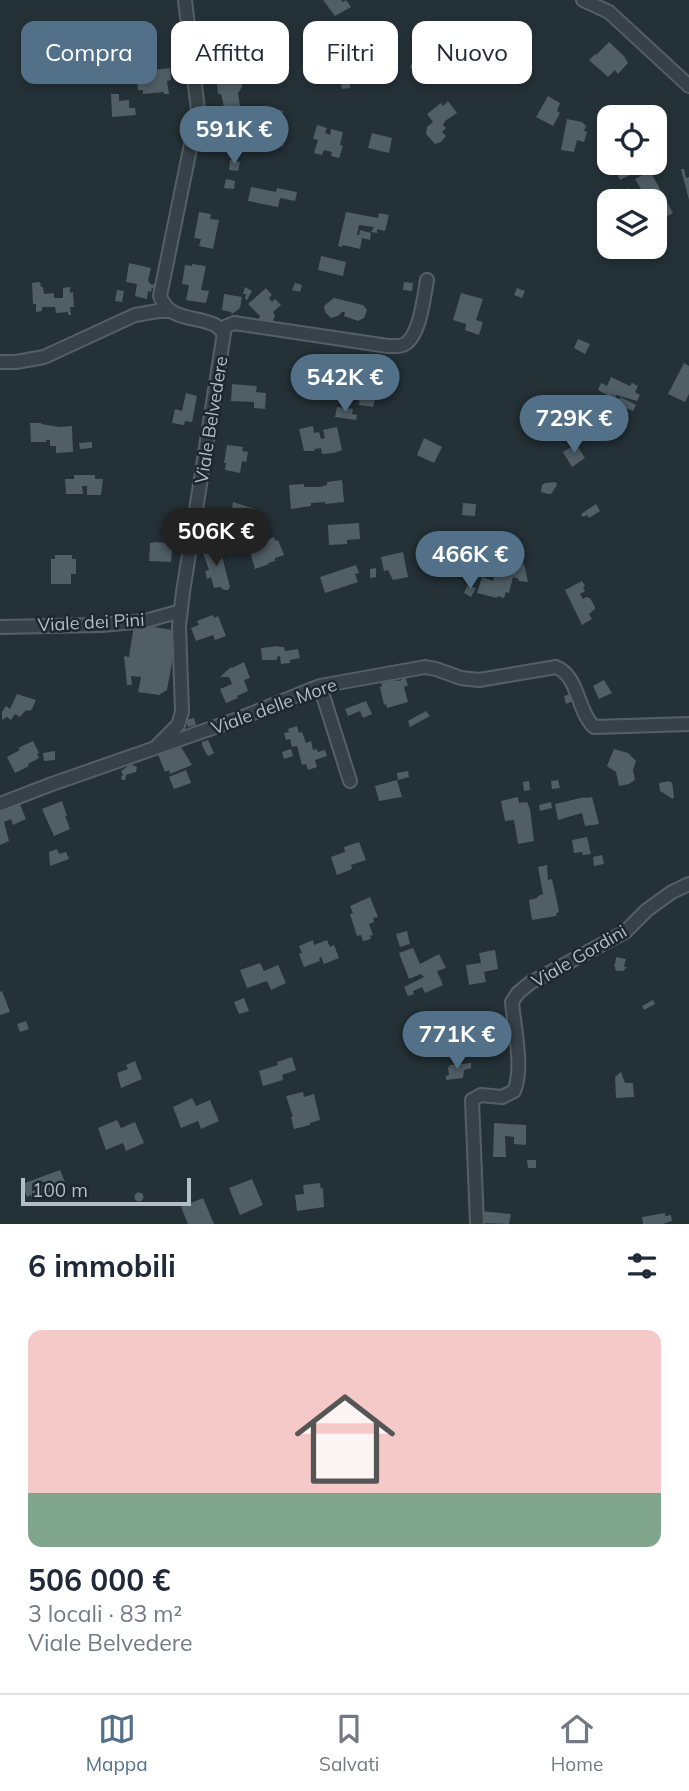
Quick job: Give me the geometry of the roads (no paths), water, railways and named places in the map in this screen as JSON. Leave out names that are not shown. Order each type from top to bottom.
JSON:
[{"type":"street","points":[[185,0],[198,110],[160,296],[164,306],[177,315],[220,329],[234,323],[402,346],[416,330],[427,280]]},
{"type":"street","points":[[583,0],[609,12],[689,86]]},
{"type":"street","points":[[0,362],[44,357],[135,315],[171,311]]},
{"type":"street","name":"Viale Belvedere","points":[[155,748],[178,724],[182,712],[179,636],[181,611],[225,333],[220,329]]},
{"type":"street","name":"Viale dei Pini","points":[[0,627],[101,625],[145,621],[181,611]]},
{"type":"street","name":"Viale delle More","points":[[0,804],[237,719],[320,686],[425,667],[461,678],[479,680],[561,668],[568,675],[588,721],[594,727],[689,724]]},
{"type":"street","points":[[320,686],[350,781]]},
{"type":"street","name":"Viale Gordini","points":[[477,1224],[472,1100],[481,1095],[502,1097],[514,1091],[518,1082],[519,1066],[512,1002],[530,983],[625,932],[647,910],[672,892],[689,884]]}]
